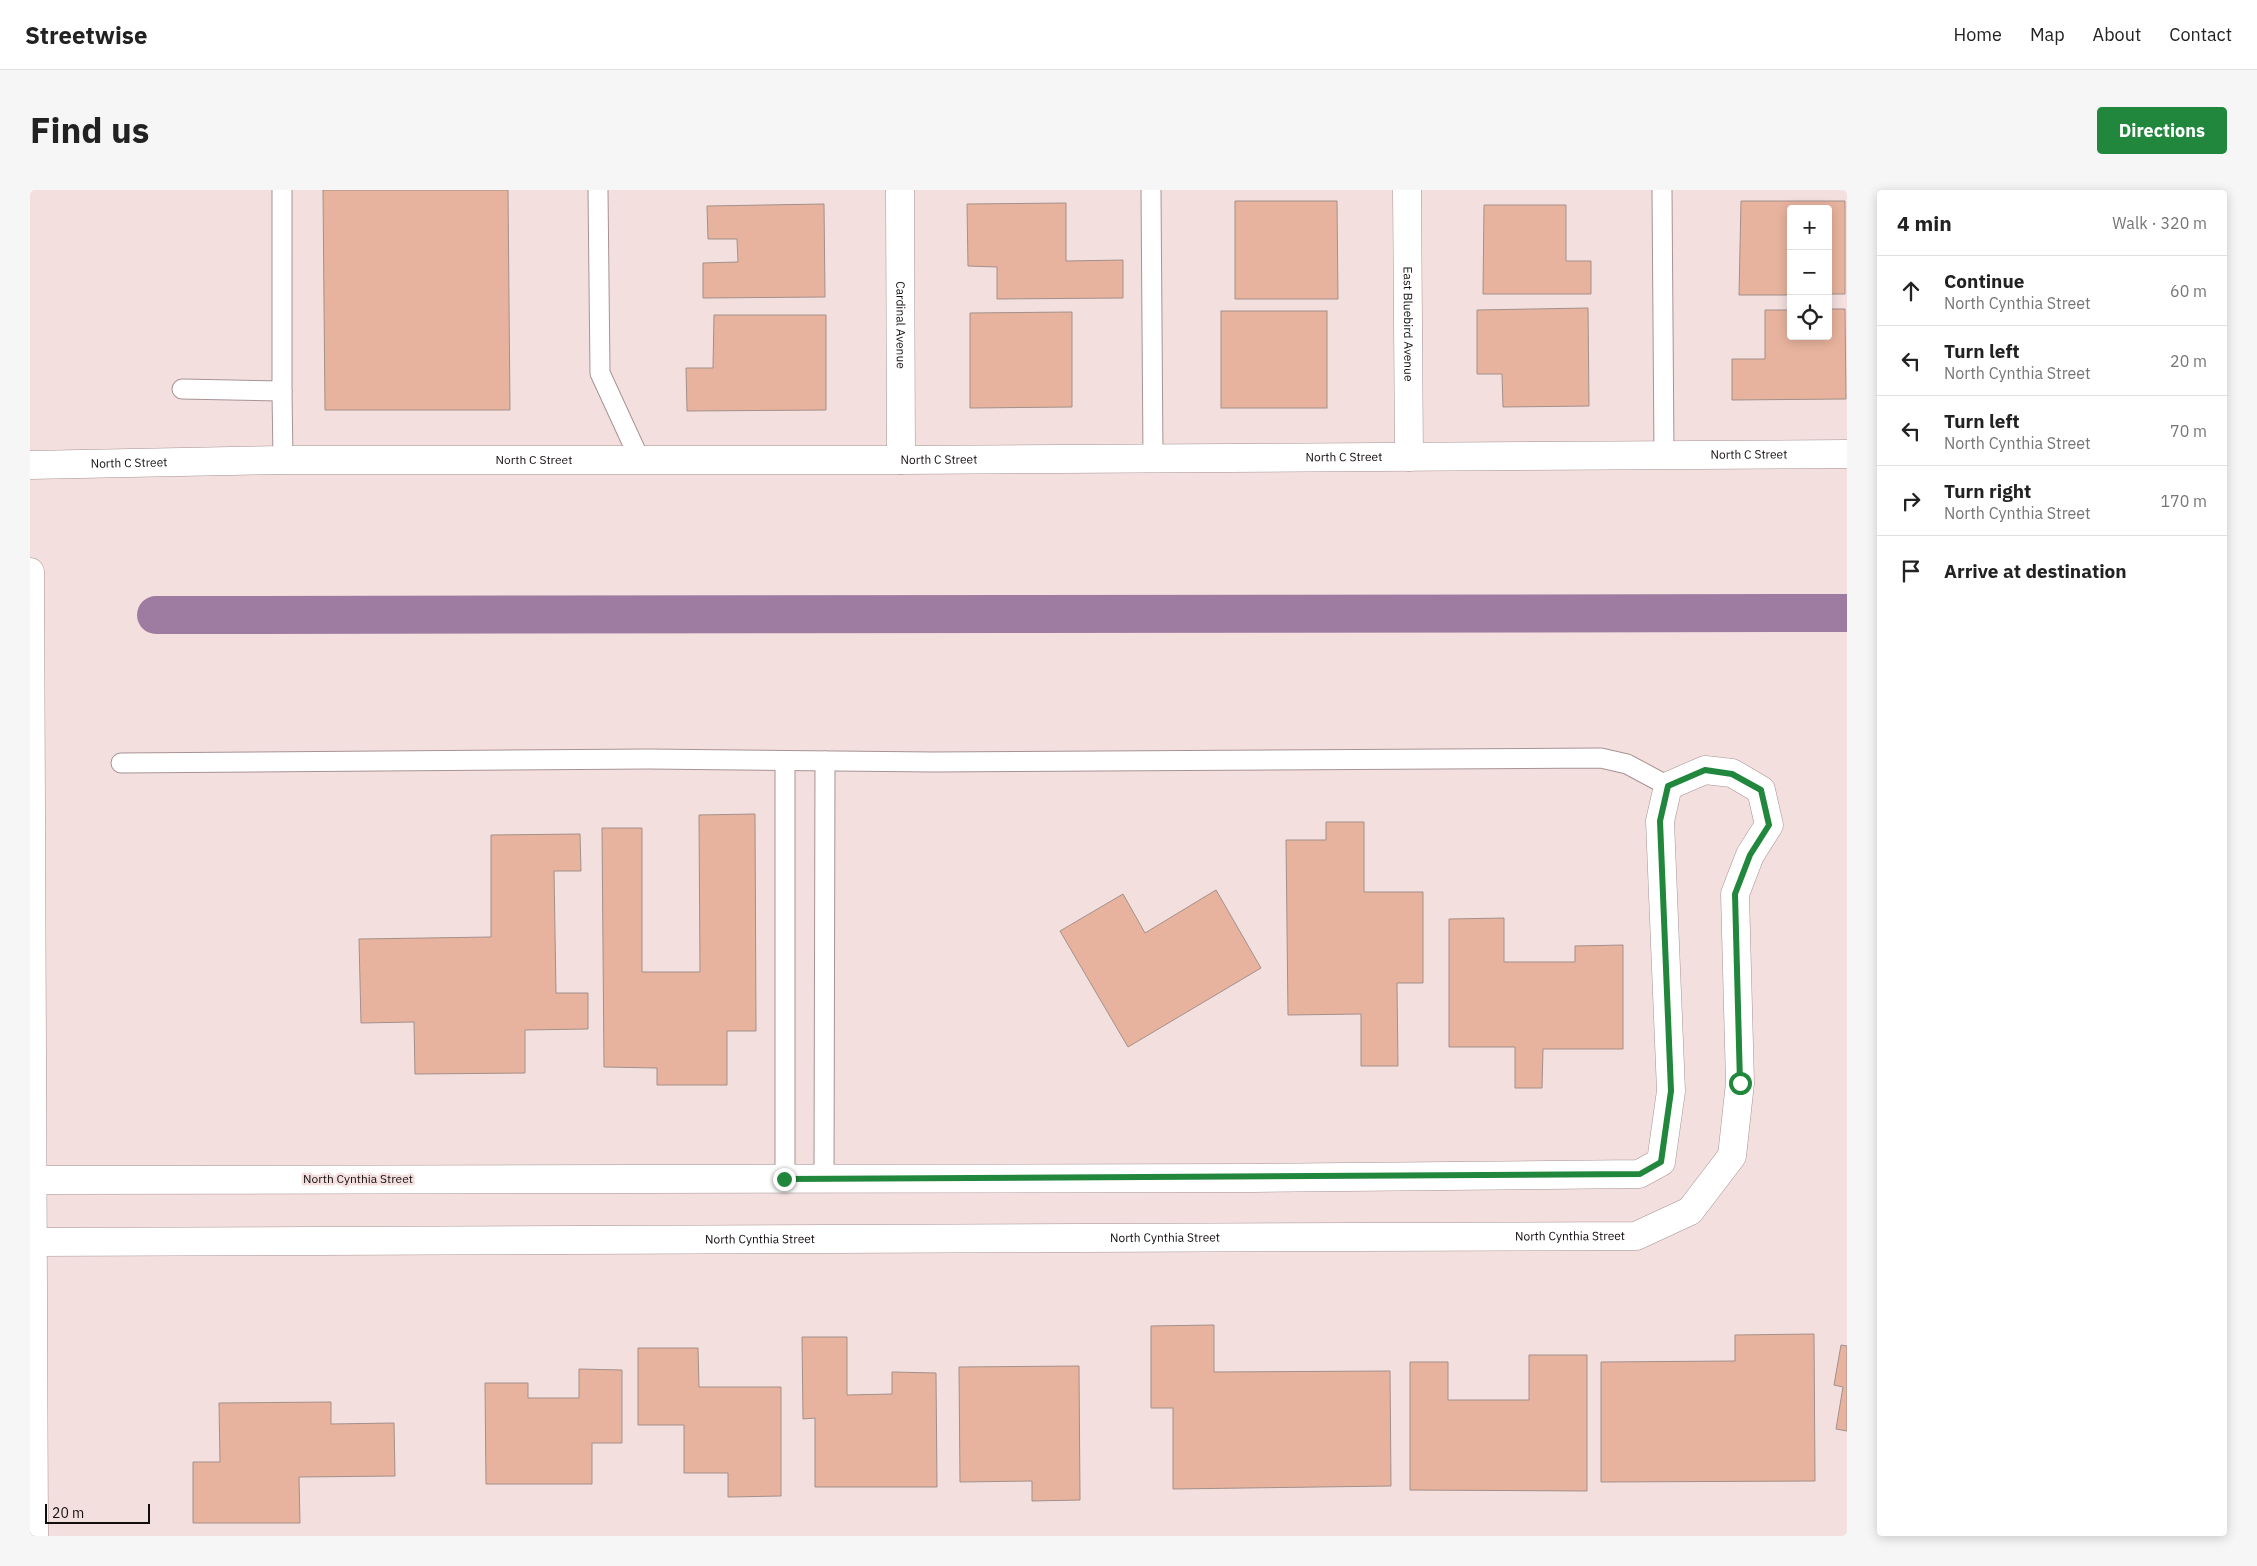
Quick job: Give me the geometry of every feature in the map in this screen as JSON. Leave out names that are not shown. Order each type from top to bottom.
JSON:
[{"type":"street","name":"Cardinal Avenue","points":[[900,190],[901,460]]},
{"type":"street","name":"East Bluebird Avenue","points":[[1407,190],[1409,457]]},
{"type":"street","name":"North C Street","points":[[30,465],[283,460],[901,460],[1847,454]]},
{"type":"street","points":[[30,572],[31,1242],[34,1536]]},
{"type":"street","name":"North Cynthia Street","points":[[31,1242],[1636,1236],[1690,1211],[1732,1156],[1740,1083],[1735,894],[1750,855],[1769,825],[1761,790],[1732,774],[1705,770],[1668,786],[1660,821],[1671,1091],[1661,1162],[1640,1174],[824,1179],[32,1180]]},
{"type":"lane","points":[[282,190],[283,460]]},
{"type":"lane","points":[[598,190],[600,373],[640,460]]},
{"type":"lane","points":[[1151,190],[1153,457]]},
{"type":"lane","points":[[1662,190],[1664,455]]},
{"type":"lane","points":[[182,389],[282,391]]},
{"type":"lane","points":[[121,763],[1601,758],[1627,764],[1668,786]]},
{"type":"lane","points":[[784,1179],[785,761]]},
{"type":"lane","points":[[824,1179],[826,761]]},
{"type":"building","points":[[323,190],[508,190],[510,410],[325,410]]},
{"type":"building","points":[[1235,201],[1337,201],[1338,299],[1235,299]]},
{"type":"building","points":[[1741,201],[1845,201],[1845,294],[1832,294],[1832,205],[1787,205],[1787,295],[1739,295]]},
{"type":"building","points":[[1066,203],[1066,261],[1123,260],[1123,298],[997,299],[997,267],[968,266],[967,204]]},
{"type":"building","points":[[824,204],[825,297],[703,298],[703,263],[738,262],[737,239],[708,239],[707,206]]},
{"type":"building","points":[[1484,205],[1566,205],[1566,261],[1591,261],[1591,294],[1483,294]]},
{"type":"building","points":[[1588,308],[1589,406],[1503,407],[1502,374],[1477,374],[1477,310]]},
{"type":"building","points":[[1832,309],[1845,309],[1846,399],[1732,400],[1732,359],[1765,359],[1765,310],[1787,310],[1787,340],[1832,340]]},
{"type":"building","points":[[1221,311],[1327,311],[1327,408],[1221,408]]},
{"type":"building","points":[[1072,312],[1072,407],[970,408],[970,313]]},
{"type":"building","points":[[714,315],[826,315],[826,410],[687,411],[686,368],[713,368]]},
{"type":"building","points":[[755,814],[756,1031],[727,1031],[727,1085],[657,1085],[657,1068],[604,1067],[602,828],[642,828],[642,972],[700,972],[699,815]]},
{"type":"building","points":[[1326,822],[1364,822],[1364,892],[1423,892],[1423,983],[1397,983],[1398,1066],[1361,1066],[1361,1014],[1288,1015],[1286,840],[1326,840]]},
{"type":"building","points":[[580,834],[581,871],[554,871],[556,993],[588,993],[588,1029],[525,1030],[525,1073],[415,1074],[414,1022],[361,1023],[359,939],[491,937],[491,835]]},
{"type":"building","points":[[1216,890],[1261,968],[1128,1047],[1060,931],[1123,894],[1145,933]]},
{"type":"building","points":[[1504,918],[1504,962],[1575,962],[1575,946],[1623,945],[1623,1049],[1543,1049],[1542,1088],[1515,1088],[1515,1047],[1449,1047],[1449,919]]},
{"type":"building","points":[[1214,1325],[1214,1372],[1390,1371],[1391,1486],[1173,1489],[1173,1408],[1151,1408],[1151,1326]]},
{"type":"building","points":[[1814,1334],[1815,1481],[1601,1482],[1601,1362],[1735,1361],[1735,1335]]},
{"type":"building","points":[[802,1337],[847,1337],[847,1395],[892,1394],[892,1372],[936,1373],[937,1487],[815,1487],[815,1418],[803,1419]]},
{"type":"building","points":[[1841,1345],[1847,1346],[1847,1431],[1836,1429],[1843,1387],[1834,1385]]},
{"type":"building","points":[[638,1348],[698,1348],[699,1387],[781,1387],[781,1496],[728,1497],[728,1473],[684,1473],[684,1425],[638,1425]]},
{"type":"building","points":[[1529,1355],[1587,1355],[1587,1491],[1410,1490],[1410,1362],[1448,1362],[1448,1400],[1529,1400]]},
{"type":"building","points":[[1079,1366],[1080,1500],[1032,1501],[1032,1481],[960,1482],[959,1367]]},
{"type":"building","points":[[579,1369],[622,1370],[622,1443],[592,1443],[592,1484],[486,1484],[485,1383],[528,1383],[528,1398],[579,1398]]},
{"type":"building","points":[[331,1402],[331,1424],[394,1423],[395,1476],[299,1477],[300,1523],[193,1523],[193,1462],[220,1462],[219,1403]]},
{"type":"waterway","points":[[156,615],[1847,613]]},
{"type":"route","points":[[784,1179],[1254,1178],[1640,1174],[1661,1162],[1671,1091],[1660,821],[1668,786],[1705,770],[1732,774],[1761,790],[1769,825],[1750,855],[1735,894],[1740,1083]]}]
